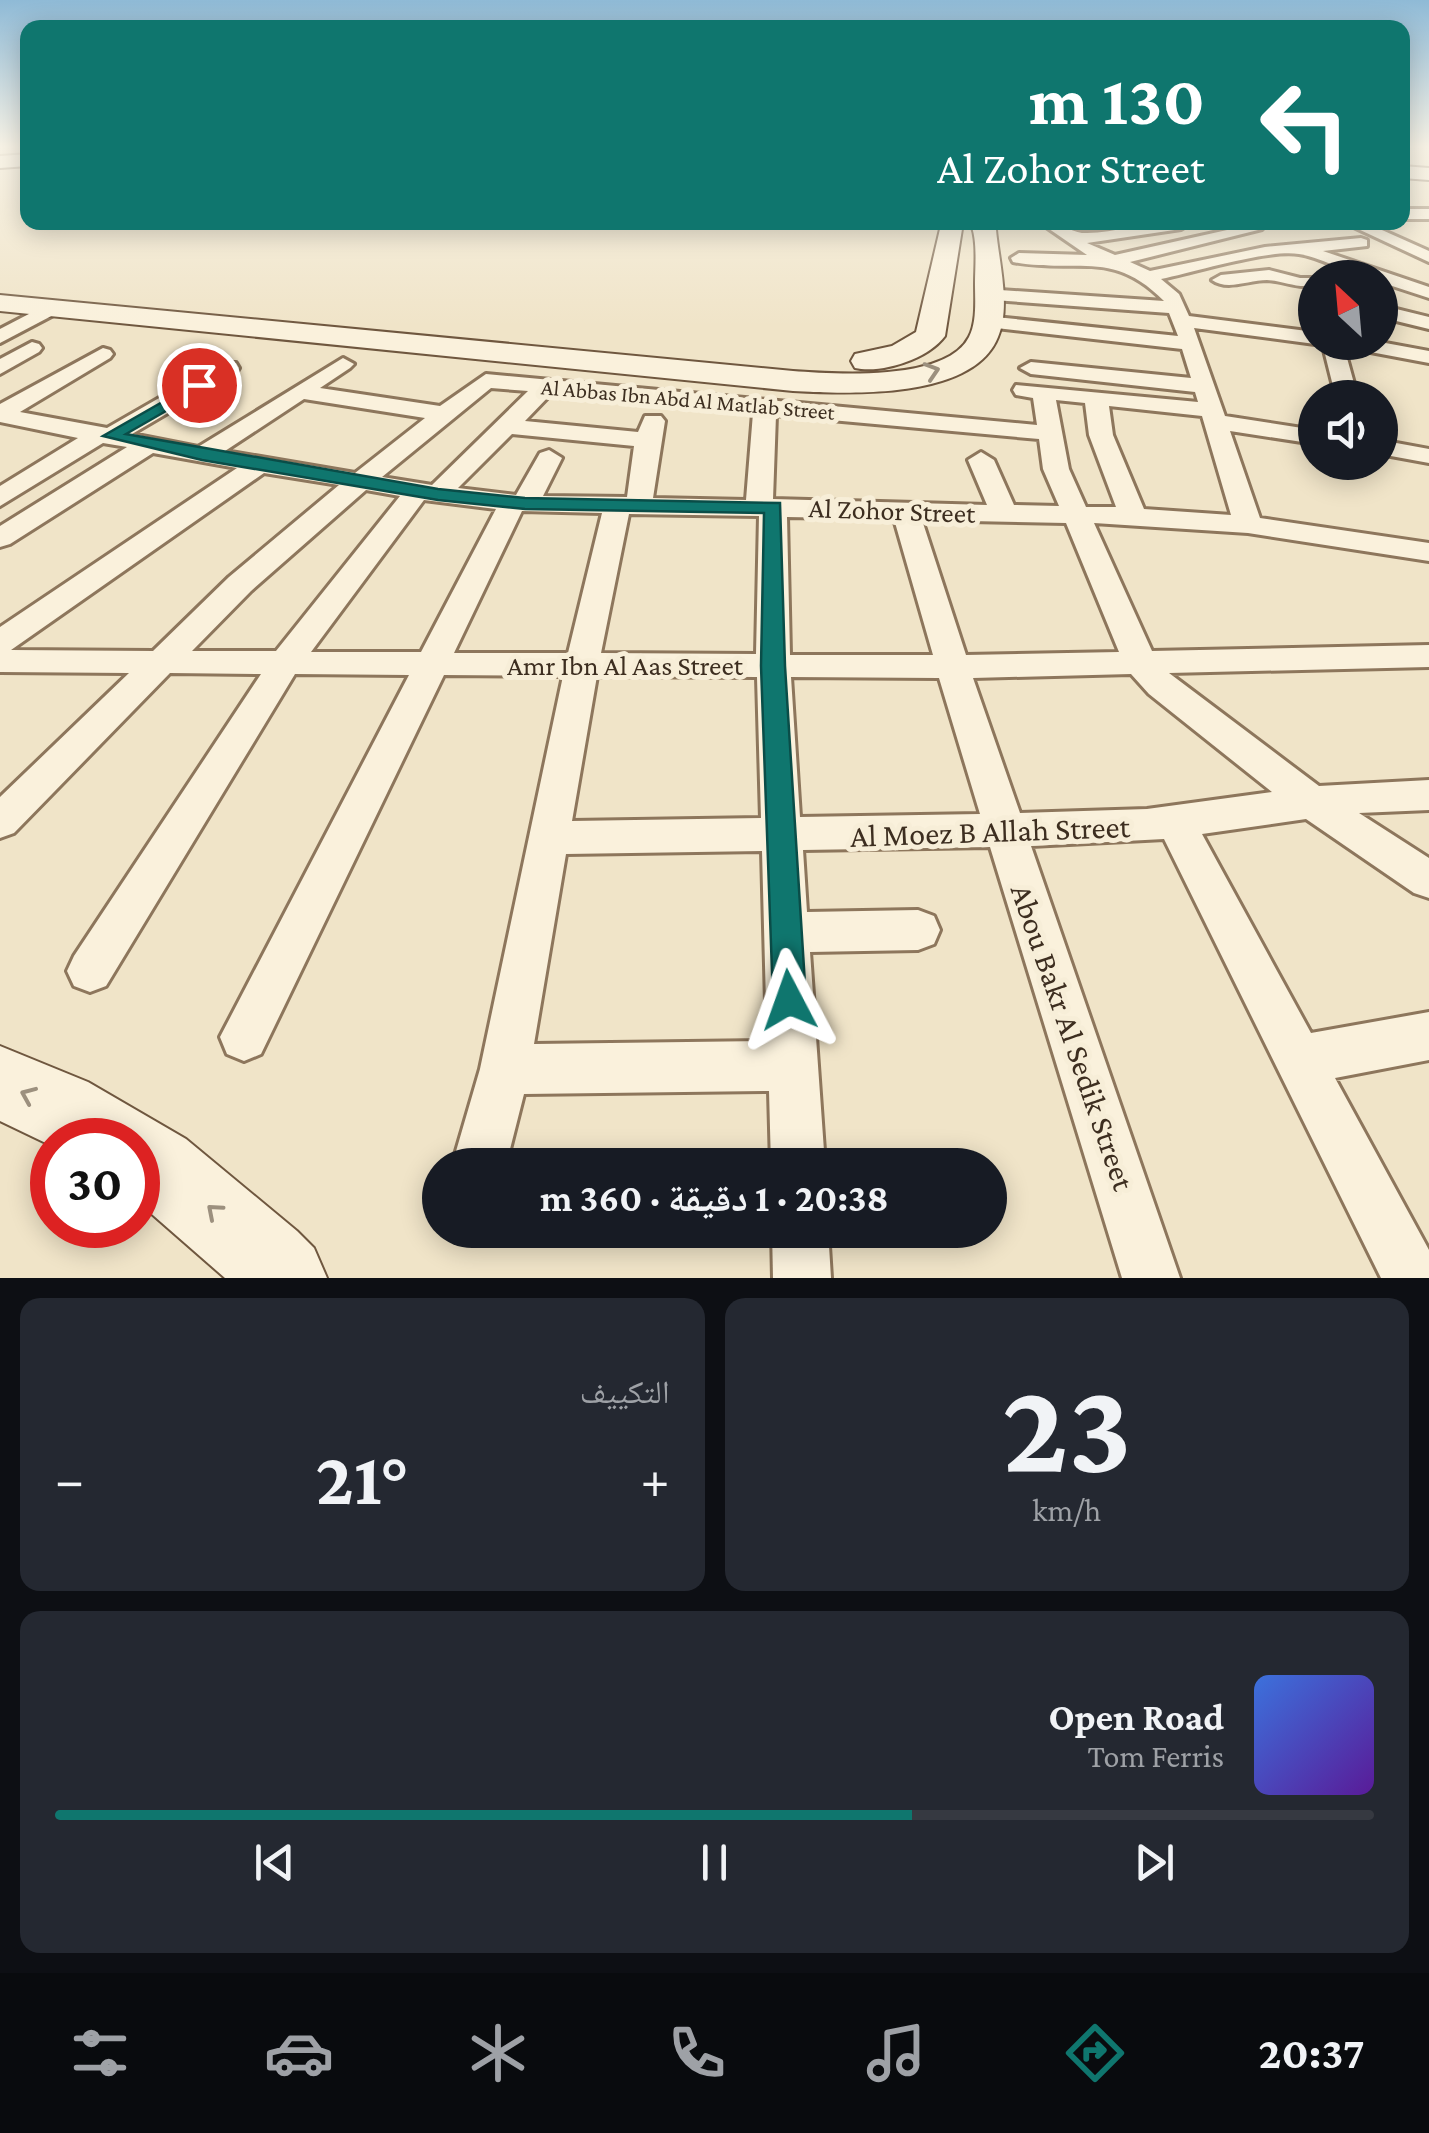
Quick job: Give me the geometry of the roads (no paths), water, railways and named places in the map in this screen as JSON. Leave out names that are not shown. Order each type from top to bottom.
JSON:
[{"type":"street","points":[[0,284],[795,363],[853,363],[902,353],[930,336],[951,230]]},
{"type":"street","points":[[0,303],[835,384],[896,380],[946,367],[969,355],[982,341],[986,230]]},
{"type":"street","points":[[1063,230],[1102,266]]},
{"type":"street","points":[[1072,240],[1141,230]]},
{"type":"street","points":[[1102,266],[1235,230]]},
{"type":"street","points":[[1259,230],[1327,260]]},
{"type":"street","points":[[1369,230],[1429,256]]},
{"type":"street","points":[[1155,282],[1297,248],[1362,244]]},
{"type":"street","points":[[1019,258],[1102,266],[1155,282],[1268,275],[1298,282]]},
{"type":"street","points":[[1398,281],[1429,272]]},
{"type":"street","points":[[1155,282],[1180,315],[1248,525]]},
{"type":"street","points":[[1398,286],[1429,293]]},
{"type":"street","points":[[986,308],[1180,315],[1298,335]]},
{"type":"street","points":[[986,308],[1191,344]]},
{"type":"street","points":[[0,338],[50,310]]},
{"type":"street","points":[[1398,315],[1429,323]]},
{"type":"street","points":[[0,368],[32,348]]},
{"type":"street","points":[[1398,351],[1429,357]]},
{"type":"street","points":[[5,419],[103,354]]},
{"type":"street","points":[[202,455],[343,364]]},
{"type":"street","points":[[0,498],[228,368]]},
{"type":"street","name":"Al Abbas Ibn Abd Al Matlab Street","points":[[0,822],[159,661],[302,528],[486,381],[1048,433]]},
{"type":"street","points":[[1033,383],[1202,386]]},
{"type":"street","points":[[1033,383],[1298,434]]},
{"type":"street","points":[[1033,383],[1056,469],[1141,664],[1162,686],[1314,804],[1429,880]]},
{"type":"street","points":[[90,971],[286,662],[428,493],[546,386]]},
{"type":"street","points":[[301,392],[445,414]]},
{"type":"street","points":[[484,1148],[505,1069],[582,664],[662,396]]},
{"type":"street","points":[[1096,398],[1101,435],[1133,516]]},
{"type":"street","points":[[765,406],[780,836],[797,1148]]},
{"type":"street","name":"Al Zohor Street","points":[[5,419],[428,493],[519,503],[1133,516],[1248,525],[1429,552]]},
{"type":"street","points":[[506,426],[586,428],[647,440]]},
{"type":"street","points":[[0,538],[150,444]]},
{"type":"street","points":[[1398,450],[1429,456]]},
{"type":"street","points":[[244,1037],[430,664],[519,503],[549,458]]},
{"type":"street","points":[[981,460],[1004,514]]},
{"type":"street","points":[[0,642],[260,464]]},
{"type":"street","name":"Abou Bakr Al Sedik Street","points":[[905,510],[1003,832],[1111,1144],[1152,1278]]},
{"type":"street","name":"Amr Ibn Al Aas Street","points":[[0,660],[950,667],[1429,656]]},
{"type":"street","name":"Al Moez B Allah Street","points":[[548,838],[1003,832],[1177,825],[1314,804],[1429,795]]},
{"type":"street","points":[[1177,825],[1412,1278]]},
{"type":"street","points":[[785,933],[918,930]]},
{"type":"street","points":[[1299,1060],[1429,1036]]},
{"type":"street","points":[[505,1069],[794,1066]]},
{"type":"street","points":[[0,1083],[78,1118]]},
{"type":"street","points":[[160,1170],[226,1221],[284,1278]]},
{"type":"street","points":[[801,1248],[802,1278]]}]
